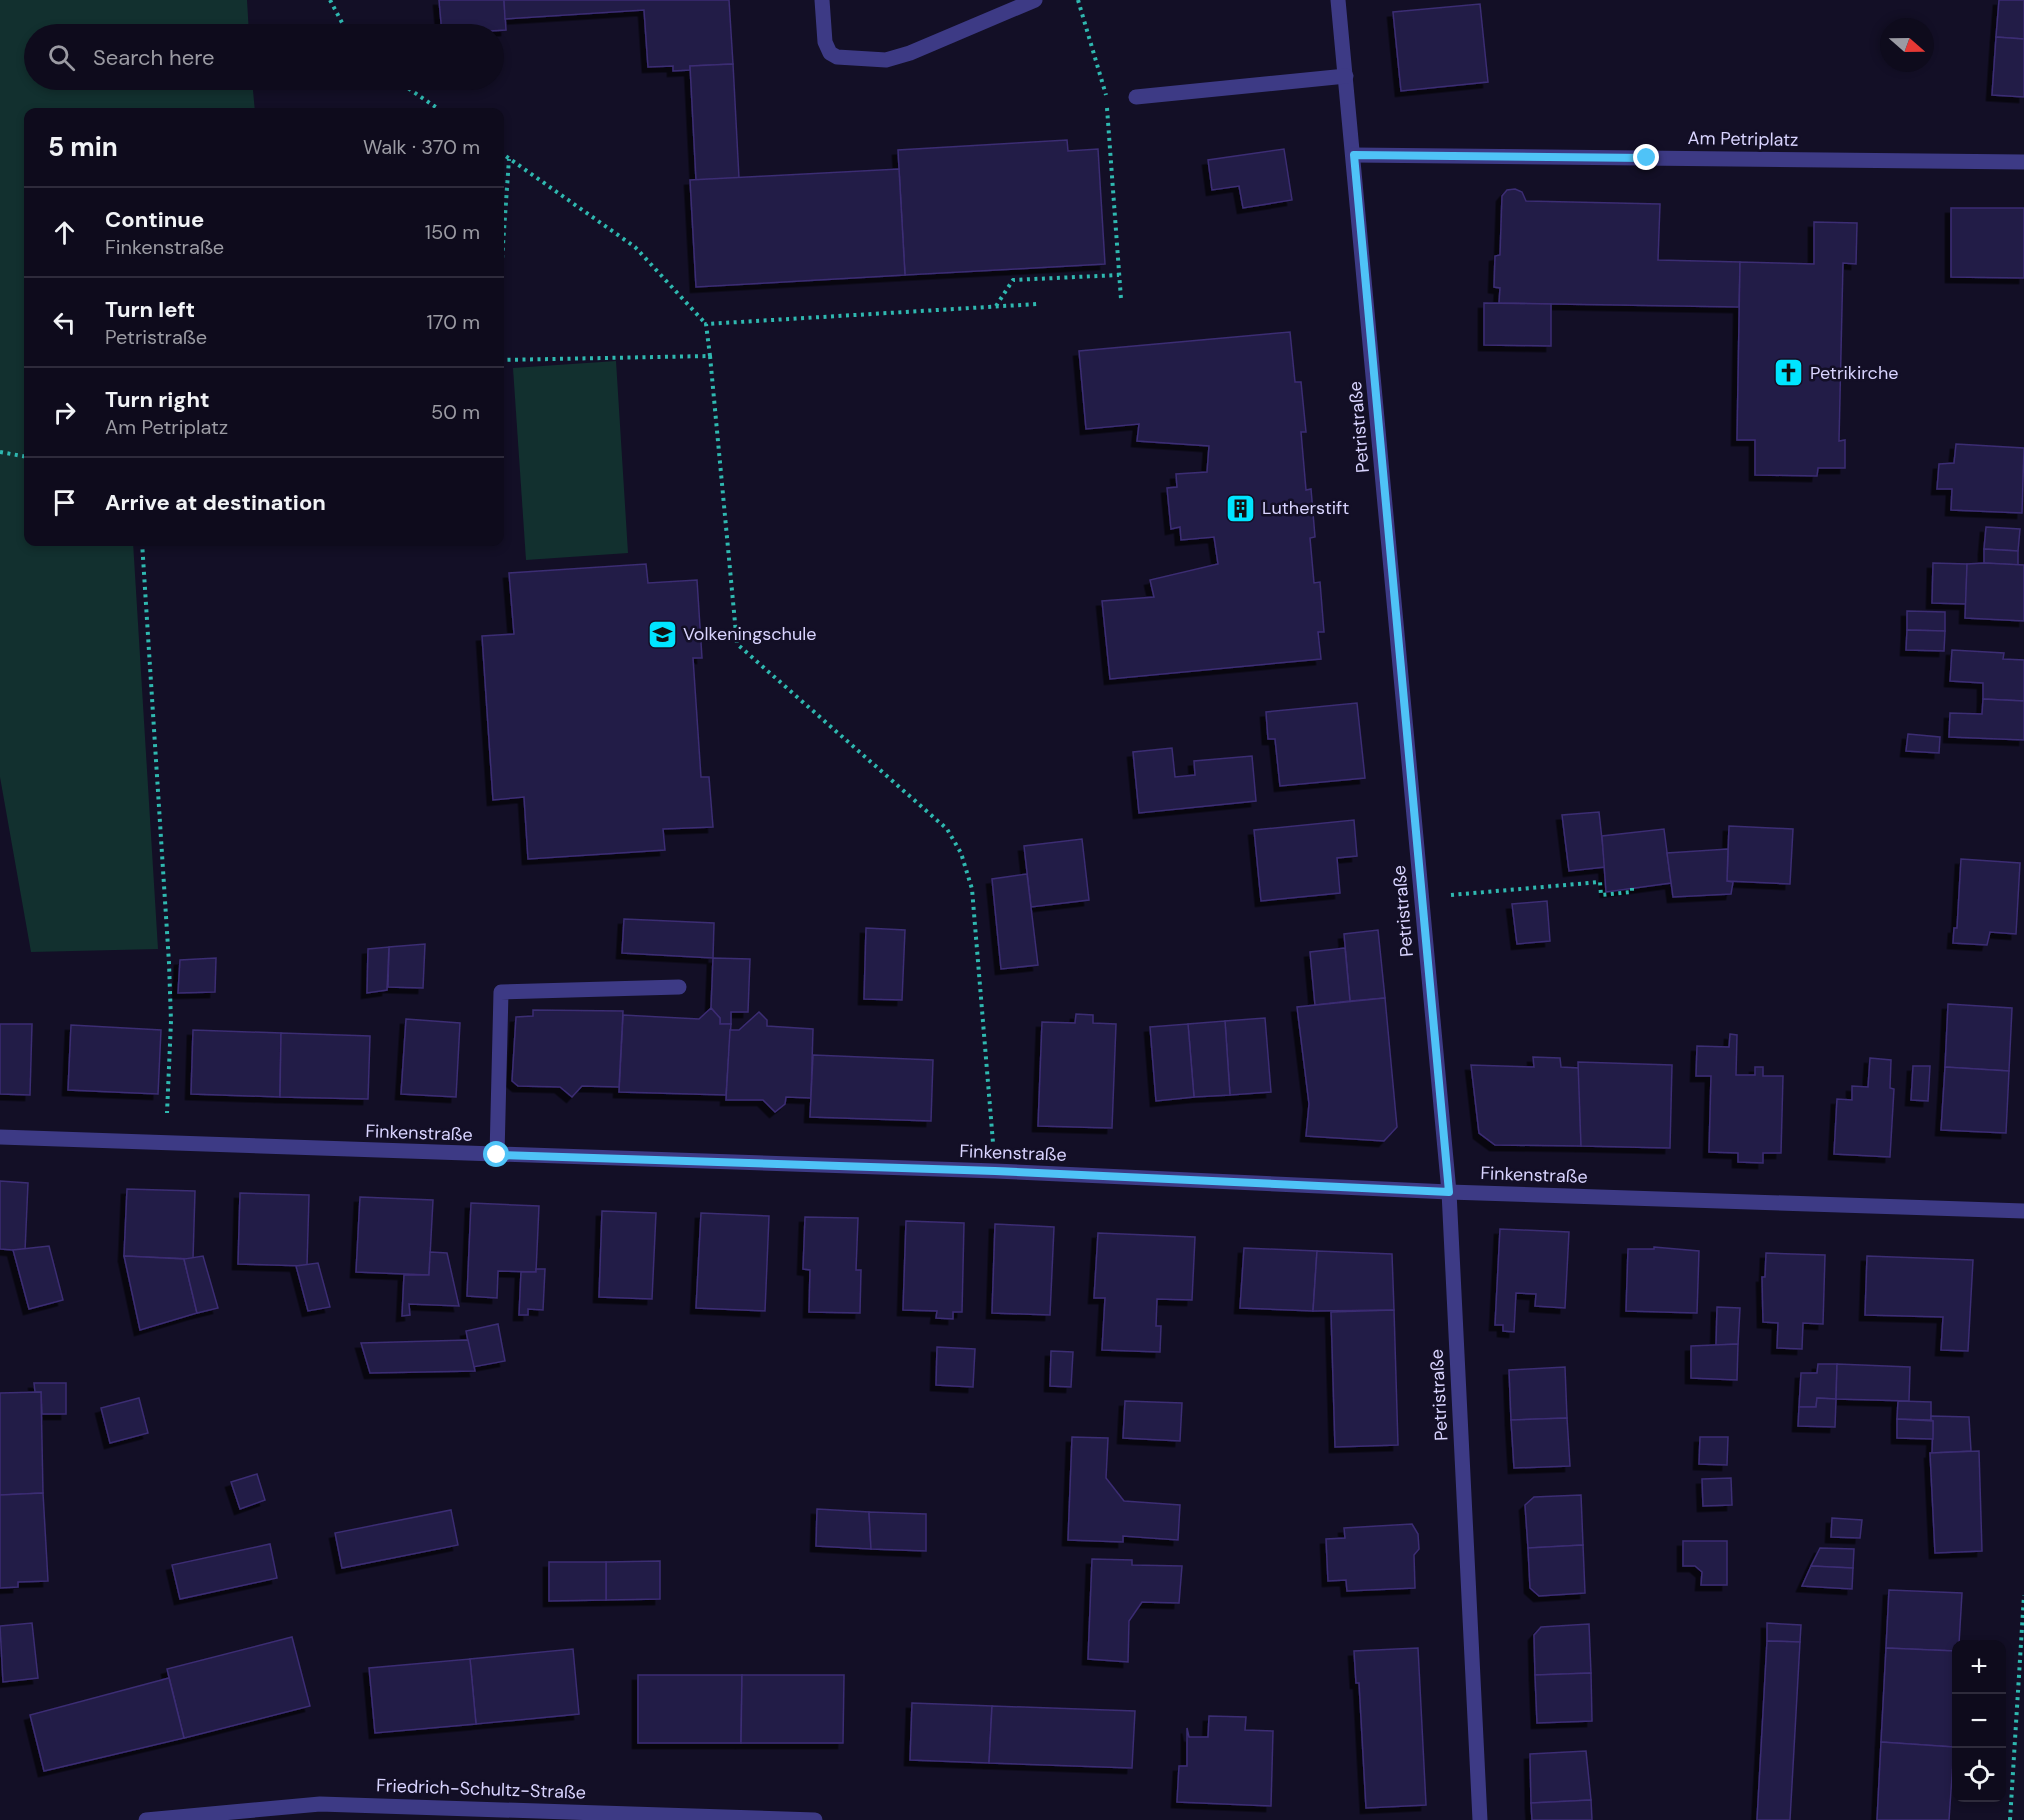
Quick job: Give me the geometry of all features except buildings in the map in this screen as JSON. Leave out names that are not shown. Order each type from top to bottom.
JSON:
[{"type":"street","points":[[822,0],[825,42],[830,53],[837,57],[886,60],[910,53],[1035,0]]},
{"type":"street","name":"Petristraße","points":[[1338,0],[1449,1192],[1480,1820]]},
{"type":"street","points":[[1136,97],[1346,76]]},
{"type":"street","name":"Am Petriplatz","points":[[1354,155],[2024,162]]},
{"type":"street","points":[[497,1155],[501,992],[679,987]]},
{"type":"street","name":"Finkenstraße","points":[[0,1137],[995,1171],[1449,1192],[2024,1211]]},
{"type":"street","name":"Friedrich-Schultz-Straße","points":[[146,1820],[320,1804],[485,1814],[815,1820]]},
{"type":"path","points":[[330,0],[343,24]]},
{"type":"path","points":[[1078,0],[1107,98],[1121,299]]},
{"type":"path","points":[[411,90],[437,108]]},
{"type":"path","points":[[504,155],[635,247],[706,324],[711,356],[737,644],[947,829],[962,853],[972,889],[995,1171]]},
{"type":"path","points":[[504,230],[509,158]]},
{"type":"path","points":[[995,307],[1013,280],[1119,275]]},
{"type":"path","points":[[706,324],[1037,304]]},
{"type":"path","points":[[504,360],[711,356]]},
{"type":"path","points":[[0,452],[24,456]]},
{"type":"path","points":[[142,546],[171,1021],[165,1144]]},
{"type":"path","points":[[1421,897],[1600,882],[1601,896],[1632,892],[1632,888]]},
{"type":"path","points":[[2010,1820],[2024,1595]]},
{"type":"green space","points":[[0,0],[247,0],[248,24],[24,24],[24,90],[253,90],[255,108],[24,108],[24,546],[133,546],[158,949],[31,952],[0,777]]},
{"type":"green space","points":[[616,361],[628,553],[526,560],[513,368]]},
{"type":"place","name":"Petrikirche","points":[[1789,373]]},
{"type":"place","name":"Lutherstift","points":[[1241,508]]},
{"type":"place","name":"Volkeningschule","points":[[662,634]]},
{"type":"route","points":[[497,1155],[995,1171],[1449,1192],[1354,155],[1647,158]]}]
